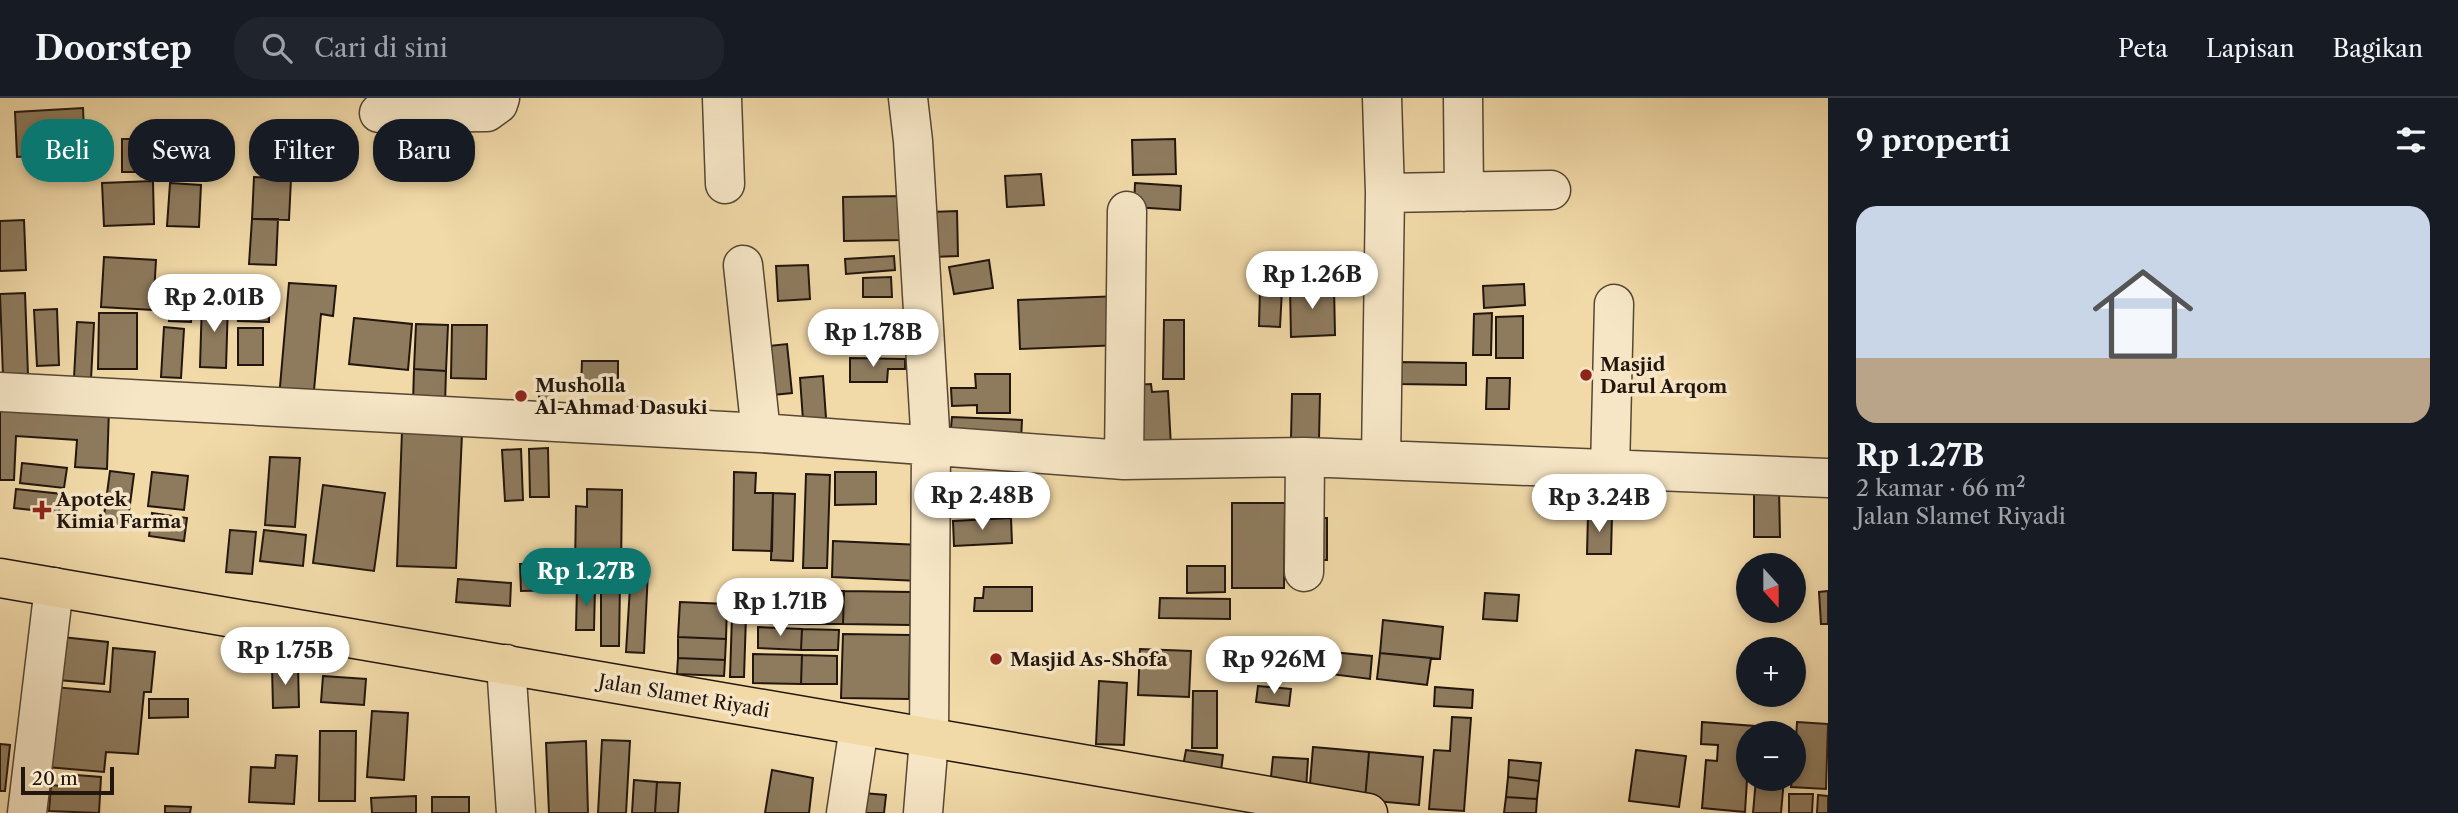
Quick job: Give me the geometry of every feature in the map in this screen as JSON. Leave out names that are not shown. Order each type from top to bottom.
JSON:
[{"type":"main road","name":"Jalan Slamet Riyadi","points":[[0,578],[1368,813]]},
{"type":"street","points":[[379,113],[487,112],[498,104],[500,98]]},
{"type":"street","points":[[722,98],[725,184]]},
{"type":"street","points":[[908,98],[913,141],[931,447],[929,739],[923,813]]},
{"type":"street","points":[[1381,460],[1385,193],[1382,98]]},
{"type":"street","points":[[1463,98],[1464,192]]},
{"type":"street","points":[[1385,193],[1551,190]]},
{"type":"street","points":[[1124,460],[1127,211]]},
{"type":"street","points":[[743,265],[761,433]]},
{"type":"street","points":[[1610,470],[1614,304]]},
{"type":"street","points":[[0,392],[761,433],[1124,460],[1305,457],[1828,478]]},
{"type":"street","points":[[1304,572],[1305,457]]},
{"type":"street","points":[[27,813],[54,587]]},
{"type":"street","points":[[506,664],[516,813]]},
{"type":"street","points":[[846,813],[859,727]]},
{"type":"building","points":[[83,108],[83,119],[21,119],[21,157],[17,157],[15,112]]},
{"type":"building","points":[[122,139],[128,139],[128,172],[122,172]]},
{"type":"building","points":[[1175,139],[1176,174],[1133,175],[1132,140]]},
{"type":"building","points":[[1041,174],[1044,205],[1007,207],[1005,176]]},
{"type":"building","points":[[153,182],[154,224],[104,226],[102,183]]},
{"type":"building","points":[[254,182],[291,182],[289,220],[252,219]]},
{"type":"building","points":[[170,183],[201,185],[199,227],[167,226]]},
{"type":"building","points":[[1135,183],[1181,186],[1180,210],[1134,207]]},
{"type":"building","points":[[903,196],[904,240],[844,241],[843,197]]},
{"type":"building","points":[[957,211],[958,256],[932,257],[930,212]]},
{"type":"building","points":[[252,219],[278,219],[276,265],[249,264]]},
{"type":"building","points":[[24,220],[26,270],[0,271],[0,221]]},
{"type":"building","points":[[894,256],[895,270],[846,274],[845,259]]},
{"type":"building","points":[[104,257],[156,260],[153,310],[101,307]]},
{"type":"building","points":[[989,260],[993,288],[954,294],[949,267]]},
{"type":"building","points":[[808,265],[810,299],[778,301],[776,266]]},
{"type":"building","points":[[891,277],[892,297],[863,297],[863,278]]},
{"type":"building","points":[[289,283],[336,286],[333,316],[321,314],[313,401],[279,398]]},
{"type":"building","points":[[1524,284],[1525,305],[1484,308],[1483,286]]},
{"type":"building","points":[[1334,286],[1335,335],[1291,337],[1290,287]]},
{"type":"building","points":[[1260,289],[1282,290],[1280,327],[1259,326]]},
{"type":"building","points":[[25,293],[28,375],[3,376],[0,294]]},
{"type":"building","points":[[171,293],[193,294],[191,322],[169,321]]},
{"type":"building","points":[[1120,296],[1122,345],[1020,349],[1018,300]]},
{"type":"building","points":[[202,301],[228,302],[226,368],[200,367]]},
{"type":"building","points":[[238,304],[269,305],[269,322],[238,321]]},
{"type":"building","points":[[57,309],[59,365],[37,366],[34,310]]},
{"type":"building","points":[[99,313],[137,313],[137,369],[98,369]]},
{"type":"building","points":[[1492,313],[1491,355],[1473,355],[1474,314]]},
{"type":"building","points":[[1523,316],[1523,358],[1496,358],[1496,317]]},
{"type":"building","points":[[354,318],[412,324],[408,370],[349,364]]},
{"type":"building","points":[[1164,320],[1184,320],[1184,379],[1163,379]]},
{"type":"building","points":[[77,322],[94,323],[91,379],[74,378]]},
{"type":"building","points":[[905,322],[906,349],[835,353],[834,325]]},
{"type":"building","points":[[416,324],[448,325],[446,371],[414,369]]},
{"type":"building","points":[[452,325],[487,325],[486,379],[451,378]]},
{"type":"building","points":[[164,327],[184,329],[181,378],[161,377]]},
{"type":"building","points":[[238,328],[263,328],[263,365],[238,365]]},
{"type":"building","points":[[787,344],[792,393],[763,396],[759,347]]},
{"type":"building","points":[[850,358],[905,359],[905,369],[888,369],[887,382],[850,382]]},
{"type":"building","points":[[582,361],[618,361],[618,386],[581,386]]},
{"type":"building","points":[[1397,362],[1466,363],[1466,385],[1397,384]]},
{"type":"building","points":[[414,369],[446,371],[445,404],[413,403]]},
{"type":"building","points":[[975,374],[1010,374],[1010,413],[977,413],[977,405],[952,406],[951,388],[976,388]]},
{"type":"building","points":[[823,376],[826,418],[803,420],[800,378]]},
{"type":"building","points":[[1487,378],[1510,378],[1509,409],[1486,409]]},
{"type":"building","points":[[539,382],[553,382],[553,407],[539,407]]},
{"type":"building","points":[[1151,384],[1152,392],[1168,391],[1171,447],[1136,449],[1133,385]]},
{"type":"building","points":[[1292,394],[1320,394],[1319,439],[1291,439]]},
{"type":"building","points":[[0,405],[109,409],[107,469],[75,467],[77,440],[16,436],[14,480],[0,480]]},
{"type":"building","points":[[952,417],[1022,420],[1021,441],[950,438]]},
{"type":"building","points":[[402,431],[462,434],[456,568],[397,566]]},
{"type":"building","points":[[548,448],[549,497],[530,497],[529,449]]},
{"type":"building","points":[[521,449],[523,500],[505,501],[502,450]]},
{"type":"building","points":[[270,457],[300,458],[295,527],[265,525]]},
{"type":"building","points":[[22,463],[67,468],[64,488],[20,483]]},
{"type":"building","points":[[110,471],[134,474],[127,527],[103,523]]},
{"type":"building","points":[[152,472],[188,476],[184,510],[148,506]]},
{"type":"building","points":[[734,472],[756,473],[755,493],[773,493],[772,551],[733,550]]},
{"type":"building","points":[[835,472],[876,472],[876,504],[835,505]]},
{"type":"building","points":[[806,474],[830,475],[827,568],[803,568]]},
{"type":"building","points":[[323,485],[385,493],[374,571],[313,563]]},
{"type":"building","points":[[1018,488],[1019,512],[959,513],[959,490]]},
{"type":"building","points":[[1754,488],[1779,488],[1780,537],[1754,537]]},
{"type":"building","points":[[16,489],[62,494],[59,513],[14,508]]},
{"type":"building","points":[[587,489],[622,490],[621,569],[575,568],[576,506],[587,507]]},
{"type":"building","points":[[773,493],[795,494],[793,561],[771,560]]},
{"type":"building","points":[[1232,503],[1285,503],[1284,588],[1232,588]]},
{"type":"building","points":[[152,513],[187,518],[184,541],[149,536]]},
{"type":"building","points":[[1588,514],[1612,515],[1611,554],[1587,554]]},
{"type":"building","points":[[1011,518],[1012,543],[954,546],[953,521]]},
{"type":"building","points":[[1309,518],[1327,518],[1327,560],[1309,560]]},
{"type":"building","points":[[230,530],[256,532],[252,574],[226,572]]},
{"type":"building","points":[[264,530],[306,535],[303,566],[260,561]]},
{"type":"building","points":[[833,541],[921,545],[919,581],[832,577]]},
{"type":"building","points":[[562,563],[562,590],[521,591],[520,564]]},
{"type":"building","points":[[1187,566],[1225,566],[1225,592],[1187,593]]},
{"type":"building","points":[[631,571],[648,571],[644,653],[626,652]]},
{"type":"building","points":[[458,579],[511,583],[510,606],[456,602]]},
{"type":"building","points":[[601,584],[620,584],[619,646],[601,646]]},
{"type":"building","points":[[577,586],[595,586],[594,630],[576,630]]},
{"type":"building","points":[[984,587],[1032,587],[1032,611],[974,611],[975,598],[983,598]]},
{"type":"building","points":[[769,591],[808,591],[807,624],[768,623]]},
{"type":"building","points":[[808,591],[844,591],[843,624],[807,624]]},
{"type":"building","points":[[844,591],[911,592],[910,625],[843,624]]},
{"type":"building","points":[[1828,591],[1828,624],[1821,624],[1819,592]]},
{"type":"building","points":[[1485,593],[1519,595],[1517,621],[1483,619]]},
{"type":"building","points":[[1160,598],[1230,599],[1230,619],[1159,618]]},
{"type":"building","points":[[680,602],[727,604],[726,639],[678,637]]},
{"type":"building","points":[[732,616],[746,616],[744,677],[730,677]]},
{"type":"building","points":[[1383,620],[1443,627],[1440,659],[1380,653]]},
{"type":"building","points":[[758,627],[802,629],[801,650],[758,648]]},
{"type":"building","points":[[802,629],[839,630],[838,650],[801,650]]},
{"type":"building","points":[[843,634],[910,635],[909,699],[841,698]]},
{"type":"building","points":[[62,637],[108,642],[104,684],[58,680]]},
{"type":"building","points":[[678,637],[726,639],[725,660],[678,658]]},
{"type":"building","points":[[113,648],[155,652],[151,692],[144,692],[138,754],[106,752],[104,772],[47,767],[54,687],[110,692]]},
{"type":"building","points":[[1140,649],[1191,651],[1189,697],[1138,695]]},
{"type":"building","points":[[1332,652],[1372,656],[1370,679],[1330,674]]},
{"type":"building","points":[[1380,653],[1431,658],[1427,685],[1377,679]]},
{"type":"building","points":[[753,654],[802,655],[801,684],[753,683]]},
{"type":"building","points":[[802,655],[837,656],[837,684],[801,684]]},
{"type":"building","points":[[678,658],[725,660],[724,676],[677,674]]},
{"type":"building","points":[[272,666],[298,666],[299,707],[273,708]]},
{"type":"building","points":[[323,676],[366,679],[364,705],[321,702]]},
{"type":"building","points":[[1099,681],[1127,683],[1124,745],[1096,744]]},
{"type":"building","points":[[1258,686],[1291,689],[1289,706],[1256,702]]},
{"type":"building","points":[[1435,687],[1473,690],[1472,708],[1434,706]]},
{"type":"building","points":[[1193,691],[1217,691],[1217,748],[1192,748]]},
{"type":"building","points":[[149,699],[188,699],[188,717],[149,718]]},
{"type":"building","points":[[372,711],[408,713],[404,780],[367,777]]},
{"type":"building","points":[[1452,717],[1471,718],[1464,811],[1429,809],[1434,750],[1450,751]]},
{"type":"building","points":[[1702,722],[1736,725],[1736,791],[1746,791],[1745,812],[1702,808],[1706,760],[1717,761],[1718,745],[1701,744]]},
{"type":"building","points":[[1806,723],[1828,724],[1826,789],[1806,788]]},
{"type":"building","points":[[320,731],[356,731],[355,801],[319,801]]},
{"type":"building","points":[[602,740],[630,741],[626,813],[598,813]]},
{"type":"building","points":[[586,741],[588,813],[549,813],[546,743]]},
{"type":"building","points":[[0,744],[10,745],[5,791],[0,791]]},
{"type":"building","points":[[1313,747],[1369,752],[1365,800],[1309,796]]},
{"type":"building","points":[[1186,750],[1223,755],[1221,771],[1183,766]]},
{"type":"building","points":[[1636,750],[1686,756],[1679,807],[1629,801]]},
{"type":"building","points":[[1369,752],[1423,757],[1419,805],[1365,800]]},
{"type":"building","points":[[276,755],[297,756],[294,804],[249,802],[251,767],[275,768]]},
{"type":"building","points":[[1273,757],[1308,759],[1306,789],[1270,786]]},
{"type":"building","points":[[1509,760],[1541,763],[1539,781],[1508,777]]},
{"type":"building","points":[[772,770],[813,778],[809,813],[765,813]]},
{"type":"building","points":[[63,774],[101,777],[99,813],[49,811],[51,785],[62,786]]},
{"type":"building","points":[[1508,777],[1539,781],[1537,799],[1506,797]]},
{"type":"building","points":[[634,780],[657,782],[655,813],[632,813]]},
{"type":"building","points":[[657,782],[680,783],[678,813],[655,813]]},
{"type":"building","points":[[1755,791],[1783,791],[1781,813],[1753,813]]},
{"type":"building","points":[[863,793],[886,795],[884,813],[861,813]]},
{"type":"building","points":[[1789,794],[1813,794],[1812,813],[1789,813]]},
{"type":"building","points":[[1818,795],[1828,796],[1828,813],[1817,813]]},
{"type":"building","points":[[416,796],[416,813],[372,813],[371,798]]},
{"type":"building","points":[[432,797],[469,797],[469,813],[432,813]]},
{"type":"building","points":[[1506,797],[1537,799],[1536,813],[1504,813]]},
{"type":"building","points":[[165,806],[191,807],[190,813],[165,813]]},
{"type":"place","name":"Masjid Darul Arqom","points":[[1586,375]]},
{"type":"place","name":"Musholla Al-Ahmad Dasuki","points":[[521,396]]},
{"type":"place","name":"Apotek Kimia Farma","points":[[42,510]]},
{"type":"place","name":"Masjid As-Shofa","points":[[996,659]]}]
